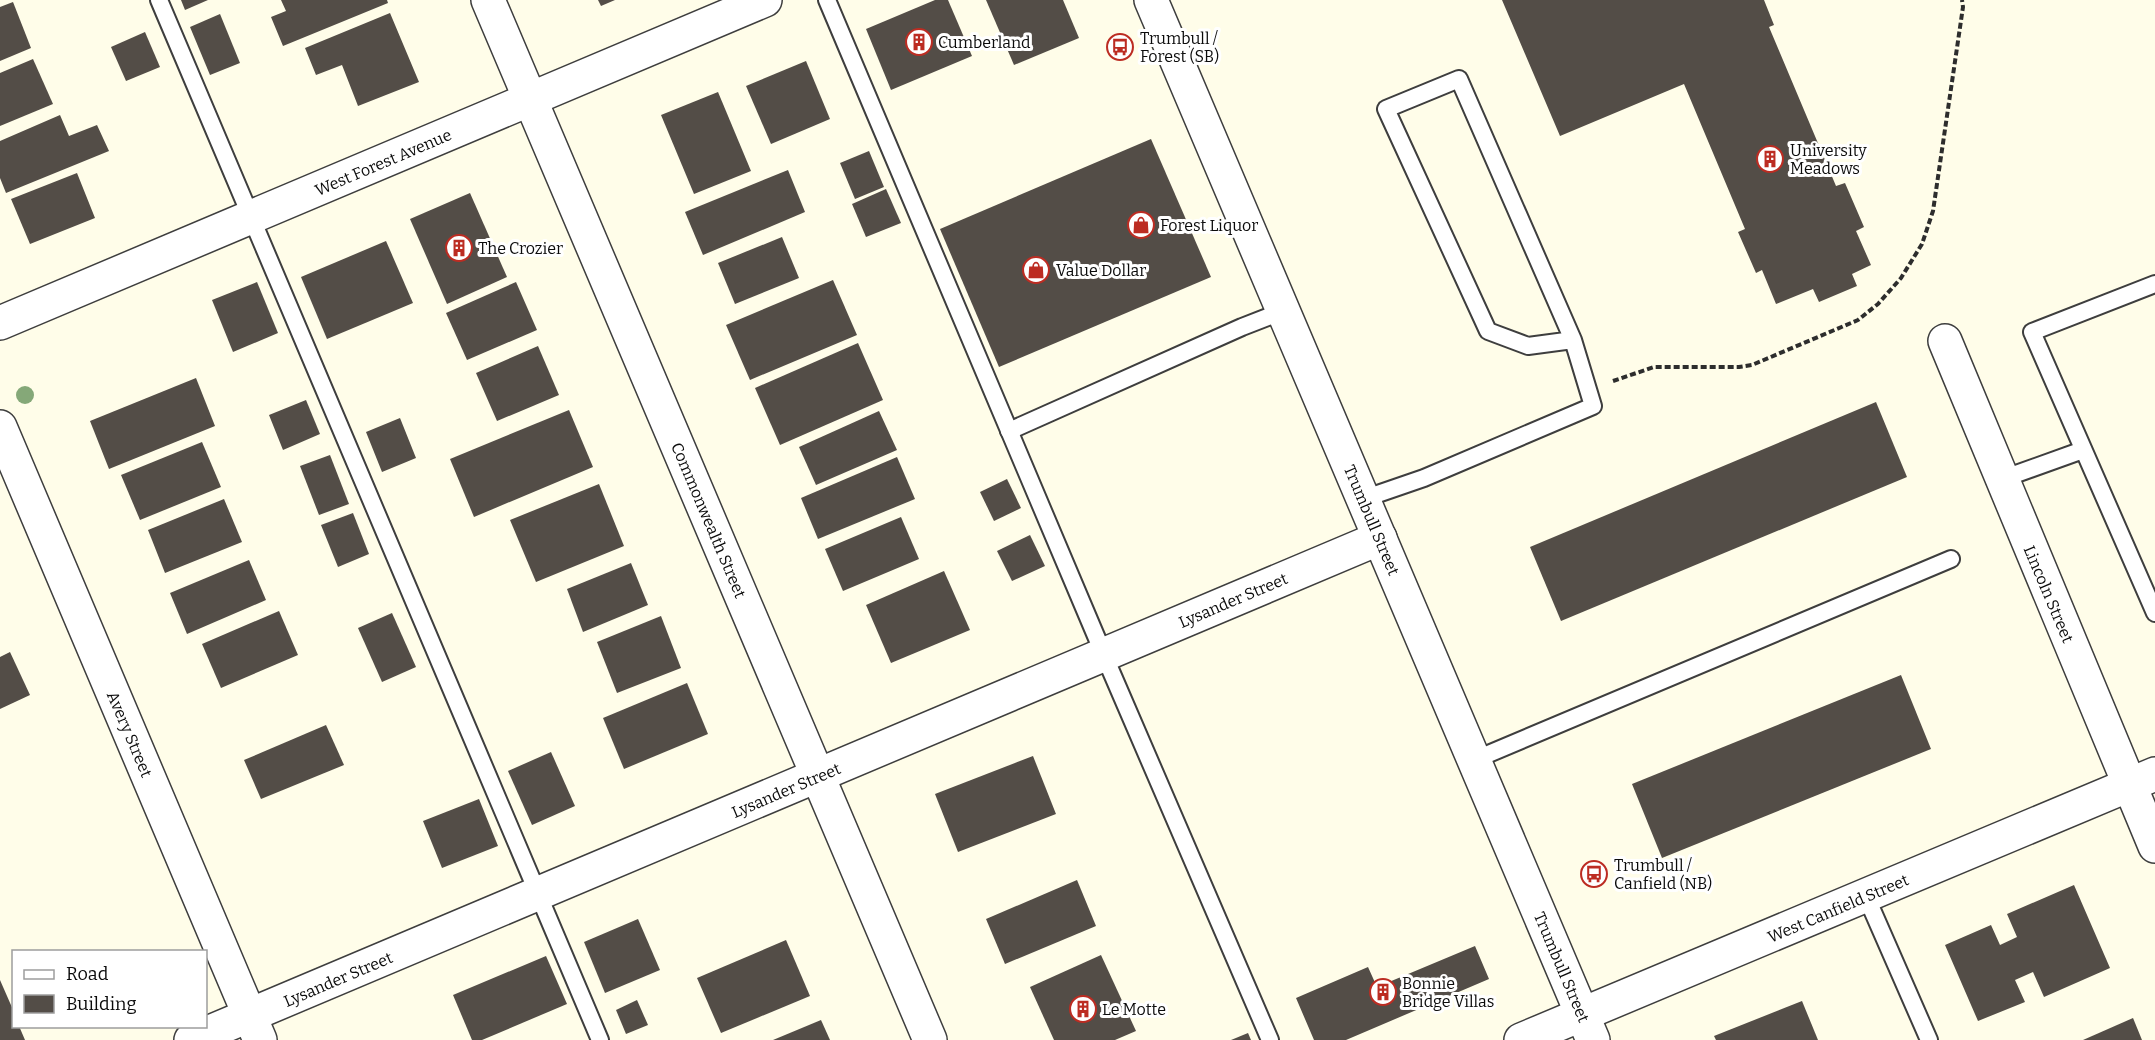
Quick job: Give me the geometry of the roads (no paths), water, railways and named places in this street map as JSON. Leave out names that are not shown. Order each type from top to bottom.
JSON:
[{"type":"street","name":"Commonwealth Street","points":[[488,0],[930,1040]]},
{"type":"street","name":"West Forest Avenue","points":[[0,323],[765,0]]},
{"type":"street","name":"Trumbull Street","points":[[1151,0],[1588,1027]]},
{"type":"street","name":"Lincoln Street","points":[[1944,341],[2002,479],[2142,780],[2155,846]]},
{"type":"street","name":"Avery Street","points":[[0,428],[255,1028]]},
{"type":"street","name":"Lysander Street","points":[[191,1040],[255,1028],[538,894],[1380,538]]},
{"type":"street","name":"West Canfield Street","points":[[1521,1040],[1588,1027],[1866,896],[2142,780]]},
{"type":"lane","points":[[159,0],[600,1040]]},
{"type":"lane","points":[[826,0],[1270,1040]]},
{"type":"lane","points":[[1363,499],[1424,478],[1593,406],[1573,340],[1459,79],[1386,109],[1488,331],[1528,346],[1573,340]]},
{"type":"lane","points":[[2155,284],[2032,332],[2155,613]]},
{"type":"lane","points":[[1009,431],[1283,311]]},
{"type":"lane","points":[[2002,479],[2083,450]]},
{"type":"lane","points":[[1474,759],[1544,732],[1952,559]]},
{"type":"lane","points":[[1866,896],[1929,1040]]},
{"type":"place","name":"Cumberland","points":[[919,42]]},
{"type":"place","name":"Trumbull / Forest (SB)","points":[[1120,47]]},
{"type":"place","name":"University Meadows","points":[[1770,159]]},
{"type":"place","name":"Forest Liquor","points":[[1141,225]]},
{"type":"place","name":"The Crozier","points":[[459,248]]},
{"type":"place","name":"Value Dollar","points":[[1036,270]]},
{"type":"place","name":"Trumbull / Canfield (NB)","points":[[1594,874]]},
{"type":"place","name":"Bonnie Bridge Villas","points":[[1383,992]]},
{"type":"place","name":"Le Motte","points":[[1083,1009]]}]
